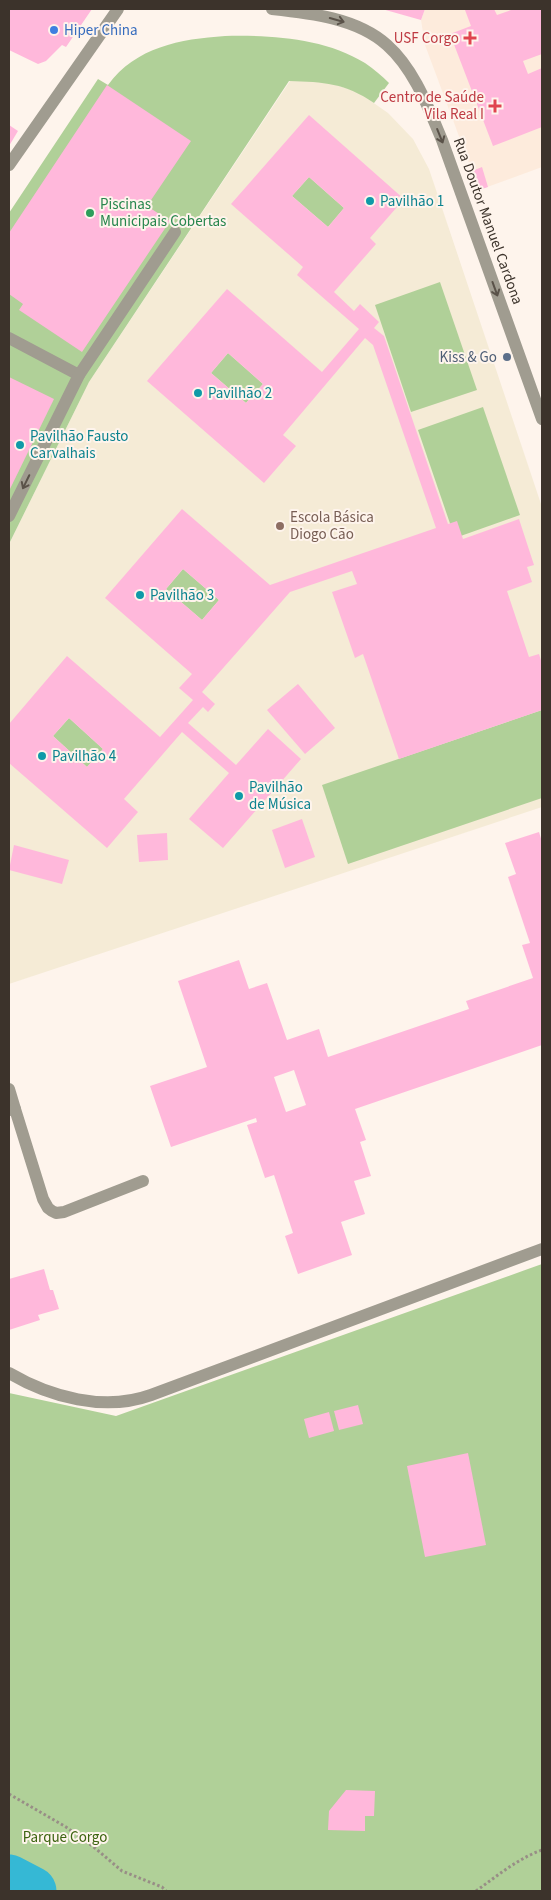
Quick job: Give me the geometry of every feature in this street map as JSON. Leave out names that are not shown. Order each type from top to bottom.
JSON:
[{"type":"street","points":[[9,164],[118,9]]},
{"type":"street","name":"Rua Doutor Manuel Cardona","points":[[272,9],[303,12],[348,24],[386,44],[402,63],[426,103],[442,140],[542,419]]},
{"type":"street","points":[[9,516],[79,375],[175,232]]},
{"type":"street","points":[[9,338],[79,375]]},
{"type":"street","points":[[9,1089],[12,1110],[40,1194],[48,1208],[52,1211],[56,1213],[64,1212],[143,1181]]},
{"type":"street","points":[[9,1373],[39,1388],[82,1400],[108,1403],[131,1401],[542,1249]]},
{"type":"path","points":[[9,1794],[66,1827],[122,1871],[162,1887],[166,1891]]},
{"type":"path","points":[[476,1891],[508,1867],[542,1850]]},
{"type":"shaded area","name":"Centro de Saúde Vila Real I","points":[[425,9],[542,9],[542,167],[479,190],[425,45],[421,20]]},
{"type":"shaded area","name":"Escola Básica Diogo Cão","points":[[290,81],[324,81],[358,92],[388,113],[413,139],[429,169],[542,507],[542,807],[9,984],[9,544],[89,382]]},
{"type":"green space","points":[[261,36],[315,43],[332,48],[365,63],[389,83],[374,103],[353,91],[334,85],[289,81],[89,382],[9,544],[9,213],[98,79],[108,85],[119,72],[132,62],[160,47],[208,37]]},
{"type":"green space","points":[[309,177],[344,208],[328,227],[292,196]]},
{"type":"green space","points":[[440,282],[477,390],[411,412],[375,305]]},
{"type":"green space","points":[[228,353],[263,384],[246,403],[211,373]]},
{"type":"green space","points":[[483,407],[520,515],[455,538],[418,430]]},
{"type":"green space","points":[[183,569],[219,600],[202,620],[166,589]]},
{"type":"green space","points":[[542,710],[542,798],[348,864],[322,785]]},
{"type":"green space","points":[[69,718],[103,749],[87,767],[53,736]]},
{"type":"green space","name":"Parque Corgo","points":[[542,1264],[542,1891],[9,1891],[9,1393],[116,1416]]},
{"type":"building","points":[[9,9],[92,9],[66,47],[62,45],[46,61],[38,64],[9,50]]},
{"type":"building","points":[[382,9],[425,9],[421,20]]},
{"type":"building","points":[[494,9],[497,15],[514,9],[542,9],[542,54],[523,61],[528,74],[542,68],[542,127],[493,146],[450,34],[471,26],[465,10]]},
{"type":"building","name":"Piscinas Municipais Cobertas","points":[[107,85],[191,141],[147,206],[170,221],[82,352],[19,310],[23,304],[9,294],[9,233]]},
{"type":"building","points":[[309,115],[404,199],[370,238],[376,244],[334,292],[354,311],[360,304],[379,322],[374,328],[384,336],[448,524],[457,521],[463,539],[519,519],[534,565],[527,567],[532,582],[507,591],[529,657],[539,654],[542,664],[542,710],[399,759],[363,654],[355,658],[332,592],[357,584],[352,571],[290,592],[202,692],[215,704],[208,712],[203,707],[188,723],[236,765],[268,729],[301,759],[223,848],[189,819],[229,773],[182,732],[124,799],[138,812],[107,848],[9,763],[9,724],[67,656],[160,737],[193,700],[179,688],[192,674],[105,598],[182,509],[270,585],[436,528],[373,345],[365,338],[283,435],[296,446],[264,483],[147,381],[227,289],[322,372],[359,329],[297,275],[303,267],[231,204]],"holes":[[[309,177],[344,208],[328,227],[292,196]],[[228,353],[263,384],[246,403],[211,373]],[[183,569],[219,600],[202,620],[166,589]],[[69,718],[103,749],[87,767],[53,736]]]},
{"type":"building","points":[[9,125],[18,131],[9,146]]},
{"type":"building","points":[[482,167],[488,187],[479,190],[472,171]]},
{"type":"building","name":"Pavilhão Fausto Carvalhais","points":[[9,377],[54,399],[9,491]]},
{"type":"building","points":[[298,684],[335,728],[305,754],[267,710]]},
{"type":"building","points":[[302,819],[315,857],[285,868],[272,830]]},
{"type":"building","points":[[539,832],[542,842],[542,1045],[355,1109],[366,1140],[360,1142],[371,1176],[354,1181],[365,1214],[341,1222],[352,1255],[298,1274],[285,1236],[293,1233],[274,1175],[265,1178],[247,1125],[257,1122],[256,1118],[171,1147],[150,1086],[207,1067],[178,981],[239,960],[249,989],[267,983],[287,1040],[319,1029],[328,1057],[469,1009],[466,1001],[533,978],[522,945],[530,943],[508,877],[516,874],[505,843]],"holes":[[[294,1070],[306,1105],[286,1112],[274,1077]]]},
{"type":"building","points":[[167,833],[168,860],[139,862],[137,835]]},
{"type":"building","points":[[14,845],[69,860],[62,884],[9,870]]},
{"type":"building","points":[[44,1269],[50,1290],[53,1290],[59,1309],[38,1315],[40,1320],[9,1330],[9,1279]]},
{"type":"building","points":[[358,1405],[363,1424],[339,1430],[334,1411]]},
{"type":"building","points":[[329,1412],[334,1431],[309,1438],[304,1419]]},
{"type":"building","points":[[468,1453],[486,1545],[425,1557],[407,1466]]},
{"type":"building","points":[[346,1790],[375,1791],[374,1816],[365,1816],[365,1831],[328,1830],[329,1811]]},
{"type":"waterway","points":[[9,1879],[32,1891]]},
{"type":"place","name":"Hiper China","points":[[54,30]]},
{"type":"place","name":"USF Corgo","points":[[470,38]]},
{"type":"place","name":"Centro de Saúde Vila Real I","points":[[495,106]]},
{"type":"place","name":"Pavilhão 1","points":[[370,201]]},
{"type":"place","name":"Piscinas Municipais Cobertas","points":[[90,213]]},
{"type":"place","name":"Kiss & Go","points":[[507,357]]},
{"type":"place","name":"Pavilhão 2","points":[[198,393]]},
{"type":"place","name":"Pavilhão Fausto Carvalhais","points":[[20,445]]},
{"type":"place","name":"Escola Básica Diogo Cão","points":[[280,526]]},
{"type":"place","name":"Pavilhão 3","points":[[140,595]]},
{"type":"place","name":"Pavilhão 4","points":[[42,756]]},
{"type":"place","name":"Pavilhão de Música","points":[[239,796]]}]
